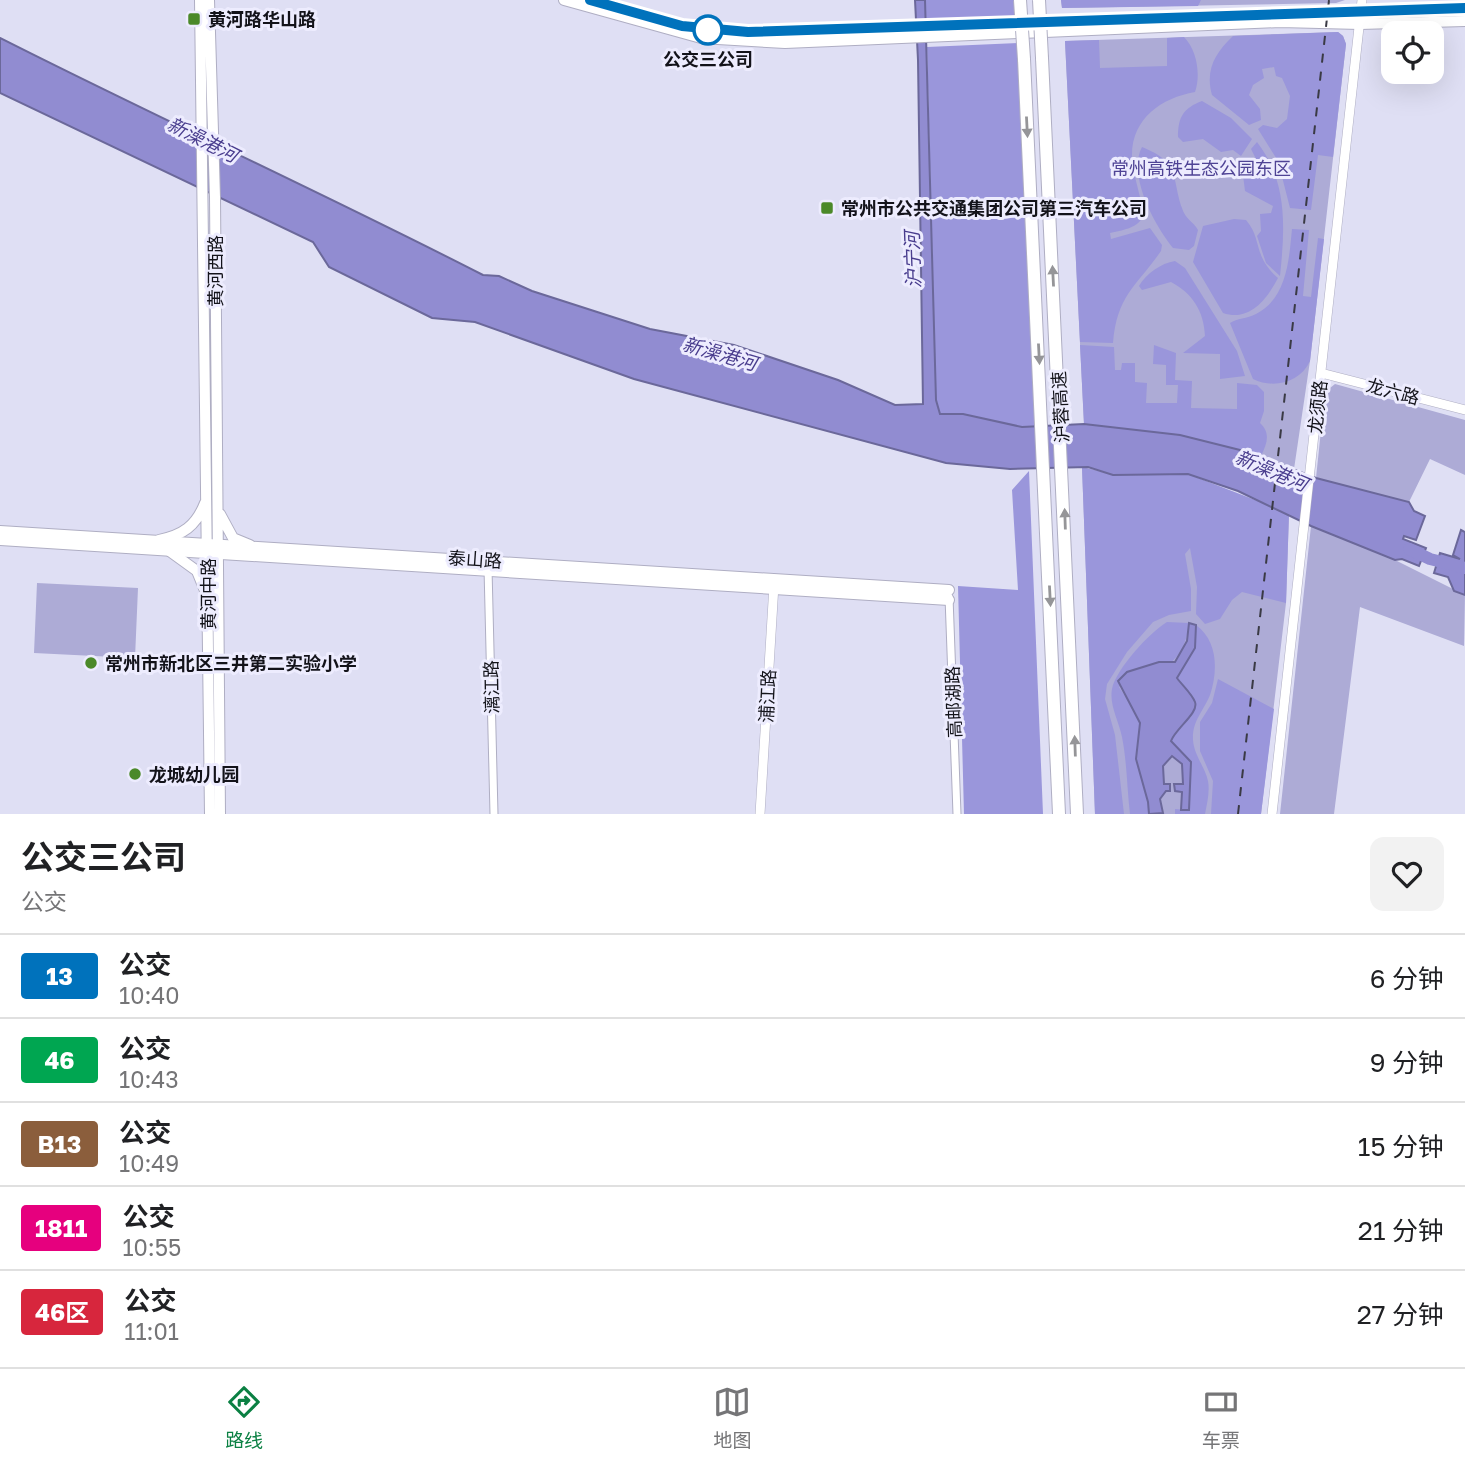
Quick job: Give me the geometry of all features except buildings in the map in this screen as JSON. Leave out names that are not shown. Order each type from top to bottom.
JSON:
[{"type":"highway","name":"沪蓉高速","points":[[1020,0],[1059,814]]},
{"type":"highway","name":"沪蓉高速","points":[[1039,0],[1064,477],[1077,814]]},
{"type":"main road","name":"黄河西路","points":[[200,0],[210,194],[213,547]]},
{"type":"main road","name":"黄河西路","points":[[208,135],[209,0]]},
{"type":"main road","points":[[564,0],[622,9],[708,39],[785,43],[1280,22],[1360,24],[1465,21]]},
{"type":"main road","points":[[590,0],[682,26],[748,32],[1362,5],[1465,8]]},
{"type":"main road","points":[[159,540],[187,531],[212,500],[226,530],[233,538],[250,545]]},
{"type":"main road","name":"泰山路","points":[[0,531],[949,595]]},
{"type":"main road","name":"泰山路","points":[[0,540],[168,550],[250,545],[488,565]]},
{"type":"main road","name":"黄河中路","points":[[210,814],[208,603],[213,547]]},
{"type":"main road","name":"黄河中路","points":[[213,547],[220,814]]},
{"type":"main road","points":[[168,550],[197,571],[208,603]]},
{"type":"street","name":"龙须路","points":[[1272,814],[1362,5]]},
{"type":"street","name":"龙六路","points":[[1321,373],[1465,410]]},
{"type":"street","name":"漓江路","points":[[488,565],[494,814]]},
{"type":"street","name":"浦江路","points":[[760,814],[774,584]]},
{"type":"street","name":"高邮湖路","points":[[949,595],[957,814]]},
{"type":"green space","points":[[1061,0],[1345,0],[1336,3],[1062,8]]},
{"type":"green space","name":"常州高铁生态公园东区","points":[[1338,32],[1346,44],[1310,361],[1294,469],[1190,438],[1084,424],[1065,41]]},
{"type":"green space","points":[[1335,384],[1465,420],[1465,475],[1430,459],[1409,502],[1316,478],[1325,392]]},
{"type":"green space","points":[[1082,467],[1289,513],[1286,603],[1261,814],[1095,814]]},
{"type":"green space","points":[[1311,526],[1395,560],[1465,595],[1464,646],[1360,607],[1334,814],[1280,814]]},
{"type":"green space","points":[[37,583],[138,588],[135,658],[34,653]]},
{"type":"shaded area","points":[[925,0],[1015,0],[1016,16],[926,19]]},
{"type":"shaded area","points":[[1061,0],[1201,0],[1198,6],[1062,8]]},
{"type":"shaded area","points":[[1338,32],[1346,44],[1333,157],[1318,155],[1311,210],[1290,208],[1278,161],[1258,129],[1263,125],[1277,128],[1287,119],[1290,96],[1282,78],[1276,76],[1274,67],[1262,69],[1264,78],[1253,85],[1249,95],[1260,109],[1261,120],[1249,125],[1212,95],[1210,78],[1213,62],[1233,36]]},
{"type":"shaded area","points":[[1184,37],[1197,63],[1195,92],[1160,105],[1143,121],[1133,144],[1132,157],[1143,217],[1133,227],[1110,233],[1111,239],[1150,228],[1162,245],[1161,251],[1123,302],[1113,343],[1080,342],[1065,41],[1099,40],[1100,68],[1167,66],[1167,38]]},
{"type":"shaded area","points":[[1018,43],[1037,426],[1022,427],[963,414],[940,415],[936,400],[927,47]]},
{"type":"shaded area","points":[[1202,101],[1231,118],[1252,139],[1241,156],[1233,150],[1221,152],[1203,139],[1183,142],[1178,137],[1183,114]]},
{"type":"shaded area","points":[[1257,142],[1274,173],[1282,206],[1280,276],[1266,263],[1257,236],[1261,231],[1260,214],[1271,213],[1273,206],[1245,191],[1243,175],[1256,172],[1259,165],[1251,149]]},
{"type":"shaded area","points":[[1142,147],[1163,159],[1172,171],[1183,212],[1198,230],[1194,246],[1189,250],[1173,248],[1151,214],[1138,172],[1138,158]]},
{"type":"shaded area","points":[[1234,219],[1246,220],[1255,234],[1264,262],[1278,278],[1269,294],[1256,307],[1233,315],[1223,313],[1193,262],[1203,226]]},
{"type":"shaded area","points":[[1292,229],[1309,230],[1303,296],[1311,297],[1318,238],[1324,239],[1310,361],[1293,379],[1269,384],[1253,379],[1230,323],[1256,314],[1274,298],[1285,277]]},
{"type":"shaded area","points":[[1175,261],[1185,268],[1237,351],[1245,376],[1220,379],[1220,354],[1183,353],[1205,336],[1202,319],[1191,297],[1171,282],[1142,290],[1139,286],[1154,270]]},
{"type":"shaded area","points":[[1080,345],[1114,347],[1115,370],[1121,370],[1122,363],[1135,363],[1135,382],[1147,383],[1146,403],[1177,403],[1178,385],[1166,385],[1166,365],[1153,364],[1154,345],[1176,353],[1175,380],[1192,381],[1191,408],[1237,409],[1237,383],[1257,385],[1264,392],[1264,411],[1260,423],[1267,435],[1261,456],[1180,435],[1084,424]]},
{"type":"shaded area","points":[[1082,467],[1113,475],[1188,474],[1289,513],[1286,603],[1242,592],[1232,600],[1220,619],[1205,624],[1196,614],[1197,587],[1190,548],[1185,554],[1191,589],[1191,611],[1169,615],[1153,622],[1127,652],[1107,684],[1105,699],[1115,735],[1124,814],[1095,814]]},
{"type":"shaded area","points":[[1029,471],[1043,814],[964,814],[958,586],[1018,590],[1012,490]]},
{"type":"shaded area","points":[[1167,622],[1189,623],[1181,650],[1174,659],[1156,672],[1119,687],[1140,723],[1136,759],[1149,814],[1130,814],[1124,746],[1113,707],[1112,689],[1120,672],[1135,652]]},
{"type":"shaded area","points":[[1196,625],[1209,639],[1215,667],[1210,695],[1193,733],[1195,751],[1208,781],[1208,798],[1205,814],[1175,814],[1175,809],[1189,810],[1188,758],[1175,749],[1171,741],[1176,728],[1191,717],[1195,702],[1177,678],[1195,647]]},
{"type":"shaded area","points":[[1218,679],[1274,709],[1261,814],[1211,814],[1213,781],[1200,751],[1200,722],[1212,703]]},
{"type":"water","points":[[915,0],[925,0],[936,400],[940,414],[963,414],[1022,427],[1084,424],[1180,435],[1252,453],[1316,478],[1409,502],[1414,511],[1425,516],[1416,540],[1404,536],[1403,539],[1426,548],[1419,566],[1402,559],[1395,560],[1311,526],[1238,491],[1188,474],[1113,475],[1088,467],[1010,469],[946,463],[634,379],[475,322],[432,318],[329,267],[313,242],[0,93],[0,38],[483,275],[499,276],[532,291],[650,329],[734,345],[838,380],[895,405],[923,404]]},
{"type":"water","points":[[1461,530],[1465,532],[1465,595],[1454,591],[1448,577],[1434,573],[1440,553],[1460,559],[1453,555]]},
{"type":"water","points":[[1189,623],[1196,625],[1195,648],[1177,678],[1192,696],[1195,706],[1171,741],[1191,762],[1189,810],[1181,810],[1182,792],[1175,791],[1174,784],[1183,784],[1182,764],[1172,756],[1163,766],[1164,784],[1170,784],[1170,791],[1166,791],[1160,799],[1163,813],[1149,814],[1136,759],[1140,723],[1118,681],[1127,672],[1159,662],[1175,662],[1187,641]]},
{"type":"waterway","name":"新澡港河","points":[[1409,549],[1430,559],[1465,568]]},
{"type":"railway","points":[[1238,814],[1329,0]]},
{"type":"bus line","name":"13","points":[[590,0],[682,26],[748,32],[1006,21],[1465,8]]},
{"type":"place","name":"黄河路华山路","points":[[194,19]]},
{"type":"place","name":"公交三公司","points":[[708,30]]},
{"type":"place","name":"常州市公共交通集团公司第三汽车公司","points":[[827,208]]},
{"type":"place","name":"常州市新北区三井第二实验小学","points":[[91,663]]},
{"type":"place","name":"龙城幼儿园","points":[[135,774]]},
{"type":"water label","name":"沪宁河","points":[[912,260]]}]
